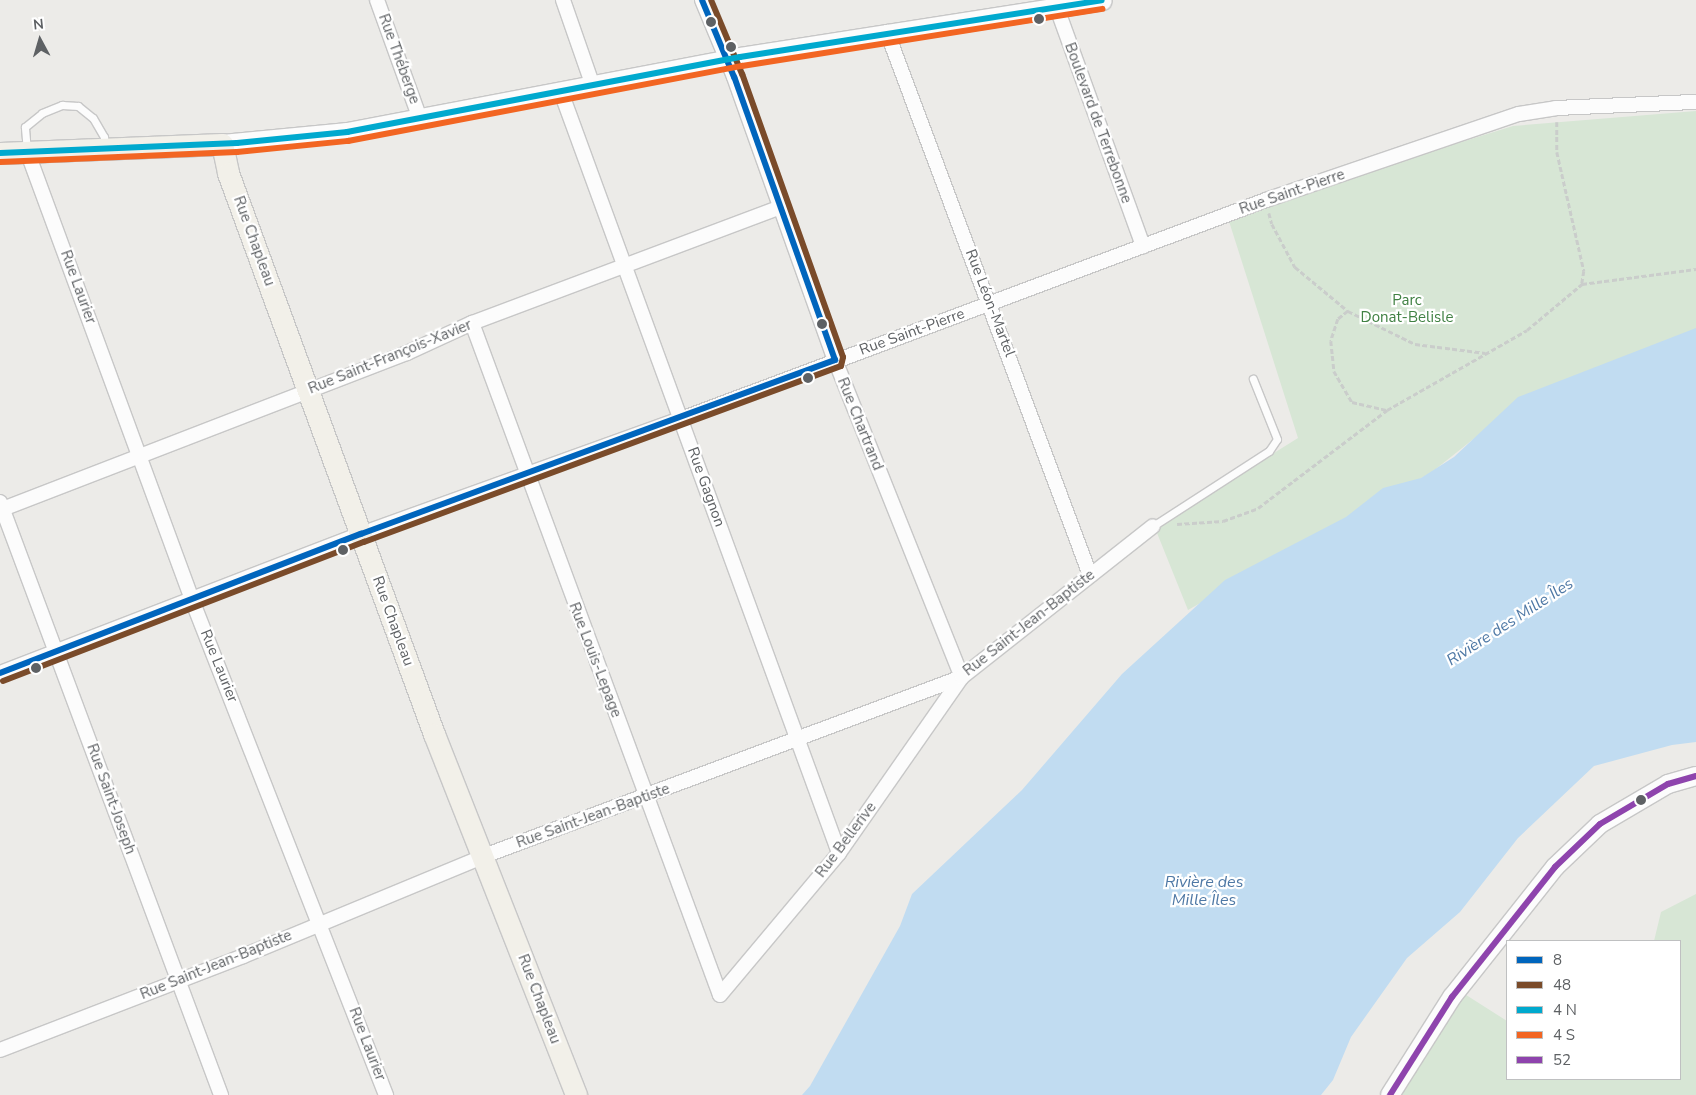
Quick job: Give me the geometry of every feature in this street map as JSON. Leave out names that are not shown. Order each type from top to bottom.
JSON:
[{"type":"main road","points":[[0,153],[105,147],[222,144],[331,135],[726,60],[1055,4],[1102,0]]},
{"type":"main road","name":"Rue Chapleau","points":[[222,144],[228,173],[434,734],[484,856],[576,1095]]},
{"type":"street","name":"Rue Théberge","points":[[376,0],[420,119]]},
{"type":"street","points":[[563,0],[593,86]]},
{"type":"street","name":"Rue Chartrand","points":[[702,0],[782,207],[835,360],[962,677]]},
{"type":"street","name":"Boulevard de Terrebonne","points":[[1055,4],[1143,246]]},
{"type":"street","name":"Rue Léon-Martel","points":[[887,32],[991,303],[1090,574]]},
{"type":"street","name":"Rue Gagnon","points":[[561,92],[626,265],[839,853]]},
{"type":"street","name":"Rue Saint-Pierre","points":[[0,673],[361,534],[681,419],[1266,200],[1519,114],[1556,108],[1696,102]]},
{"type":"street","name":"Rue Laurier","points":[[27,151],[192,600],[320,922],[386,1095]]},
{"type":"street","name":"Rue Saint-François-Xavier","points":[[1,507],[407,353],[472,323],[782,207]]},
{"type":"street","name":"Rue Louis-Lepage","points":[[472,323],[525,474],[720,995]]},
{"type":"street","name":"Rue Saint-Joseph","points":[[1,507],[221,1095]]},
{"type":"street","name":"Rue Saint-Jean-Baptiste","points":[[0,1050],[179,981],[484,856],[799,741],[962,677],[1153,526]]},
{"type":"street","name":"Rue Bellerive","points":[[720,995],[839,853],[962,677]]},
{"type":"street","points":[[1390,1095],[1452,997],[1554,867],[1600,824],[1668,784],[1696,776]]},
{"type":"lane","points":[[27,151],[25,127],[42,113],[62,105],[78,106],[93,118],[104,137],[105,147]]},
{"type":"lane","points":[[1153,526],[1269,451],[1277,439],[1253,379]]},
{"type":"path","points":[[1556,108],[1557,152],[1584,271],[1582,284]]},
{"type":"path","points":[[1266,200],[1272,224],[1295,267],[1348,311],[1415,344],[1486,353]]},
{"type":"path","points":[[1153,526],[1223,521],[1258,508],[1387,410],[1527,330],[1582,284],[1696,269]]},
{"type":"path","points":[[1348,311],[1338,319],[1331,341],[1334,371],[1352,402],[1387,410]]},
{"type":"green space","name":"Parc Donat-Belisle","points":[[1696,111],[1696,332],[1501,417],[1432,472],[1188,610],[1155,528],[1298,438],[1227,215],[1513,126]]},
{"type":"green space","points":[[1696,894],[1696,1095],[1384,1095],[1463,993],[1506,1020],[1506,1080],[1681,1080],[1681,940],[1654,940],[1661,912]]},
{"type":"water","name":"Rivière des Mille Îles","points":[[1696,328],[1696,742],[1672,745],[1594,766],[1518,838],[1460,912],[1407,958],[1351,1037],[1333,1080],[1321,1095],[802,1095],[810,1086],[900,926],[912,894],[1022,790],[1122,674],[1225,580],[1346,517],[1383,488],[1421,478],[1454,457],[1518,397]]},
{"type":"transit line","name":"8","points":[[0,673],[361,534],[835,360],[734,77],[702,0]]},
{"type":"transit line","name":"48","points":[[3,681],[364,542],[841,366],[843,357],[742,74],[711,0]]},
{"type":"transit line","points":[[0,153],[237,143],[347,132],[740,57],[1102,0]]},
{"type":"transit line","points":[[0,162],[237,152],[348,141],[742,66],[1103,9]]},
{"type":"transit line","name":"52","points":[[1390,1095],[1452,997],[1555,867],[1600,824],[1668,784],[1696,776]]}]
